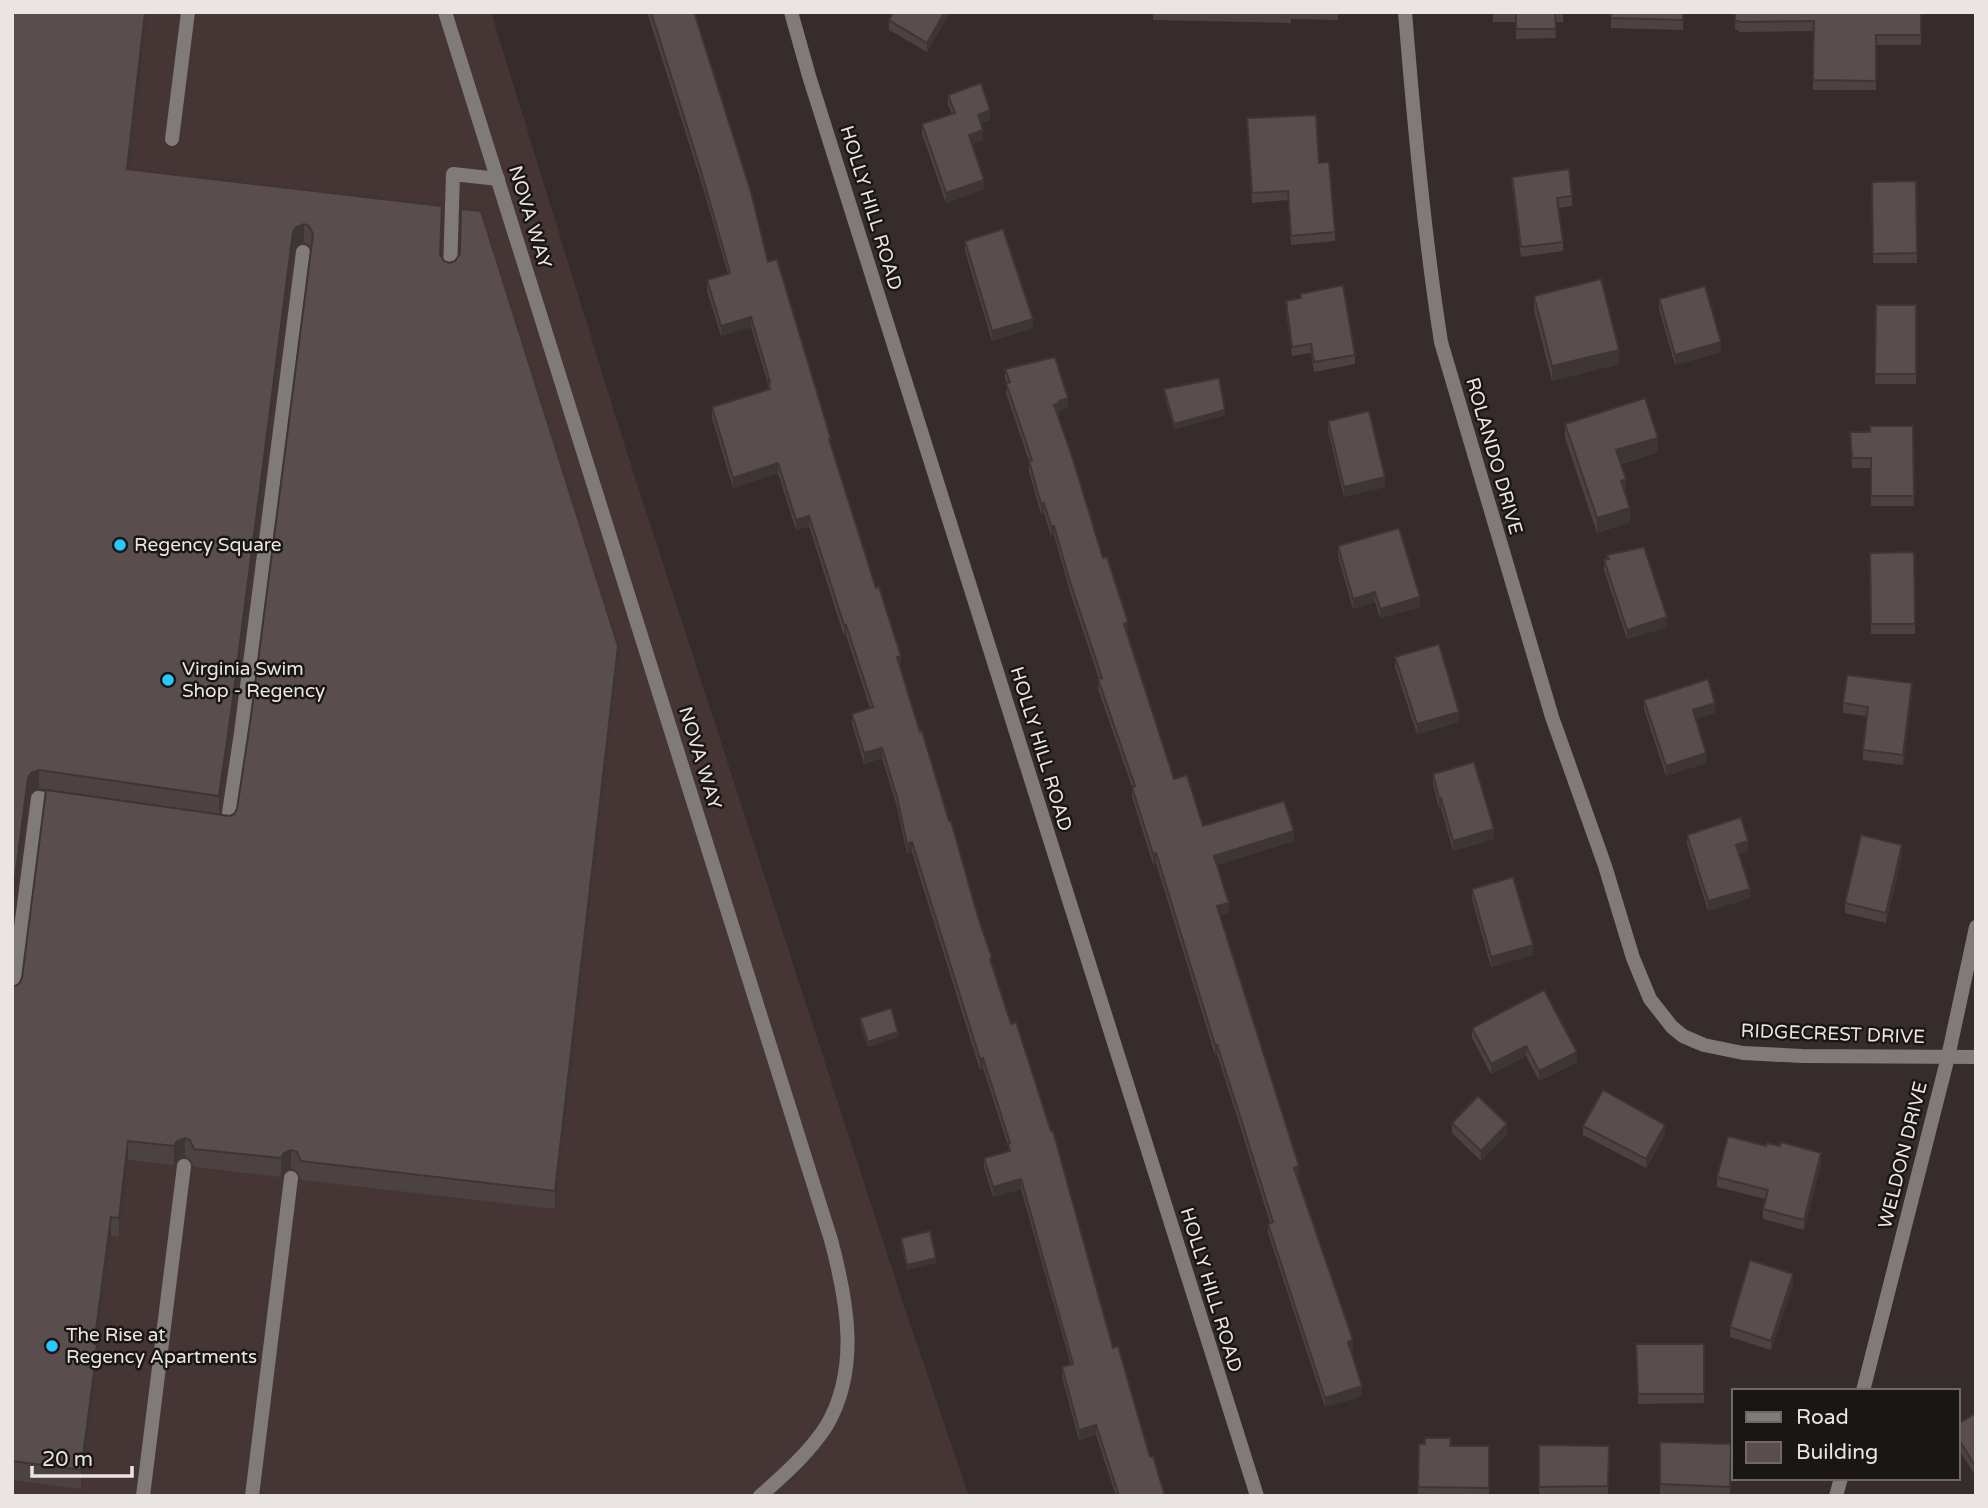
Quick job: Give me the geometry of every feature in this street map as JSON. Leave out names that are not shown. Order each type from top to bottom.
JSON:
[{"type":"street","points":[[172,139],[188,12]]},
{"type":"street","name":"NOVA WAY","points":[[445,12],[840,1273],[848,1355],[839,1399],[826,1426],[813,1444],[760,1496]]},
{"type":"street","name":"HOLLY HILL ROAD","points":[[791,12],[838,169],[1257,1496]]},
{"type":"street","name":"ROLANDO DRIVE","points":[[1405,12],[1415,127],[1441,342],[1552,717],[1614,896]]},
{"type":"street","points":[[450,272],[453,174],[498,179]]},
{"type":"street","points":[[200,822],[227,826],[303,252]]},
{"type":"street","points":[[12,996],[38,798],[78,804]]},
{"type":"street","name":"RIDGECREST DRIVE","points":[[1614,896],[1633,958],[1650,999],[1672,1027],[1683,1036],[1704,1045],[1743,1053],[1976,1057]]},
{"type":"street","name":"WELDON DRIVE","points":[[1864,1389],[1948,1057],[1976,928]]},
{"type":"street","points":[[143,1496],[184,1166]]},
{"type":"street","points":[[251,1496],[292,1178]]},
{"type":"shaded area","name":"Regency Square","points":[[12,12],[491,12],[621,434],[907,1315],[969,1496],[12,1496]]},
{"type":"building","points":[[12,12],[145,12],[127,169],[442,206],[440,254],[444,261],[449,263],[455,261],[460,254],[461,209],[481,211],[618,646],[555,1191],[301,1161],[297,1152],[291,1150],[281,1158],[194,1149],[190,1140],[185,1138],[177,1141],[174,1146],[128,1141],[119,1218],[111,1217],[81,1470],[12,1461],[12,986],[19,984],[22,978],[46,790],[230,816],[237,809],[313,234],[309,226],[304,224],[296,227],[293,232],[219,796],[39,770],[31,773],[28,778],[12,901]]},
{"type":"building","points":[[651,12],[694,12],[751,192],[768,262],[777,259],[829,439],[876,588],[879,587],[901,656],[897,657],[951,821],[992,958],[990,959],[1011,1024],[1016,1022],[1053,1131],[1113,1348],[1118,1346],[1150,1457],[1153,1456],[1165,1496],[1119,1496],[1096,1425],[1079,1430],[1062,1367],[1073,1364],[1021,1179],[993,1187],[984,1158],[1010,1151],[1010,1143],[983,1058],[980,1059],[912,842],[907,844],[897,797],[882,748],[864,753],[852,714],[873,707],[809,516],[796,520],[778,463],[733,478],[712,407],[770,389],[770,382],[751,317],[721,326],[707,280],[730,273]]},
{"type":"building","points":[[893,12],[945,12],[927,43],[889,20]]},
{"type":"building","points":[[1516,12],[1555,12],[1556,29],[1516,29]]},
{"type":"building","points":[[1611,12],[1683,12],[1683,20],[1611,18]]},
{"type":"building","points":[[1735,12],[1921,12],[1921,35],[1876,35],[1876,81],[1813,80],[1814,21],[1739,22],[1735,21]]},
{"type":"building","points":[[981,83],[990,110],[978,115],[983,130],[969,135],[984,180],[946,193],[922,124],[955,113],[948,95]]},
{"type":"building","points":[[1316,115],[1319,163],[1329,162],[1335,232],[1291,236],[1288,191],[1252,193],[1247,118]]},
{"type":"building","points":[[1569,169],[1572,196],[1557,198],[1563,242],[1521,247],[1512,177]]},
{"type":"building","points":[[1916,181],[1917,253],[1873,254],[1872,182]]},
{"type":"building","points":[[1003,229],[1033,319],[992,331],[965,241]]},
{"type":"building","points":[[1601,279],[1619,350],[1552,366],[1534,296]]},
{"type":"building","points":[[1343,285],[1355,355],[1314,362],[1311,344],[1292,347],[1286,301],[1301,298],[1300,294]]},
{"type":"building","points":[[1705,286],[1721,342],[1675,355],[1659,299]]},
{"type":"building","points":[[1876,305],[1916,305],[1916,374],[1875,374]]},
{"type":"building","points":[[1055,357],[1068,398],[1054,405],[1103,558],[1107,557],[1128,622],[1124,624],[1174,779],[1187,775],[1203,826],[1284,801],[1294,831],[1214,856],[1229,903],[1217,906],[1299,1166],[1294,1168],[1353,1340],[1348,1342],[1362,1386],[1325,1398],[1268,1224],[1273,1222],[1239,1113],[1215,1045],[1156,853],[1153,854],[1132,787],[1135,786],[1098,679],[1102,678],[1054,526],[1051,526],[1044,503],[1041,504],[1029,461],[1032,460],[1006,383],[1010,382],[1005,369]]},
{"type":"building","points":[[1219,378],[1225,410],[1174,424],[1164,389]]},
{"type":"building","points":[[1645,398],[1658,438],[1616,450],[1626,479],[1621,481],[1630,508],[1597,518],[1565,424]]},
{"type":"building","points":[[1369,411],[1385,477],[1344,487],[1328,421]]},
{"type":"building","points":[[1870,426],[1913,426],[1914,496],[1871,496],[1871,458],[1852,458],[1850,432],[1870,432]]},
{"type":"building","points":[[1399,528],[1420,597],[1380,609],[1375,592],[1353,599],[1338,546]]},
{"type":"building","points":[[1644,547],[1667,617],[1627,630],[1604,560],[1609,559],[1607,555]]},
{"type":"building","points":[[1914,552],[1915,624],[1871,624],[1870,553]]},
{"type":"building","points":[[1439,644],[1459,712],[1417,724],[1395,657]]},
{"type":"building","points":[[1847,675],[1912,683],[1903,755],[1863,750],[1868,707],[1843,703]]},
{"type":"building","points":[[1708,679],[1715,703],[1693,710],[1706,753],[1666,766],[1644,700]]},
{"type":"building","points":[[1474,762],[1494,829],[1453,841],[1433,774]]},
{"type":"building","points":[[1741,817],[1748,841],[1736,845],[1750,889],[1708,901],[1687,835]]},
{"type":"building","points":[[1861,835],[1902,845],[1886,913],[1845,903]]},
{"type":"building","points":[[1513,877],[1533,945],[1491,957],[1472,889]]},
{"type":"building","points":[[1544,990],[1577,1052],[1539,1071],[1526,1046],[1491,1064],[1472,1028]]},
{"type":"building","points":[[891,1008],[898,1032],[868,1042],[860,1018]]},
{"type":"building","points":[[1603,1090],[1665,1125],[1646,1159],[1583,1126]]},
{"type":"building","points":[[1478,1096],[1507,1124],[1481,1151],[1452,1123]]},
{"type":"building","points":[[1728,1136],[1766,1146],[1767,1143],[1780,1146],[1781,1142],[1821,1153],[1804,1220],[1763,1209],[1768,1190],[1717,1177]]},
{"type":"building","points":[[930,1231],[936,1258],[907,1265],[901,1238]]},
{"type":"building","points":[[1750,1260],[1793,1274],[1771,1341],[1730,1327]]},
{"type":"building","points":[[1636,1344],[1704,1344],[1704,1394],[1638,1394]]},
{"type":"building","points":[[1976,1413],[1976,1467],[1960,1441],[1960,1423]]},
{"type":"building","points":[[1425,1438],[1451,1438],[1450,1446],[1489,1446],[1489,1488],[1418,1487],[1419,1444],[1425,1444]]},
{"type":"building","points":[[1660,1442],[1731,1444],[1730,1487],[1660,1484]]},
{"type":"building","points":[[1539,1445],[1609,1446],[1608,1486],[1539,1487]]},
{"type":"place","name":"Regency Square","points":[[120,545]]},
{"type":"place","name":"Virginia Swim Shop - Regency","points":[[168,680]]},
{"type":"place","name":"The Rise at Regency Apartments","points":[[52,1346]]}]
